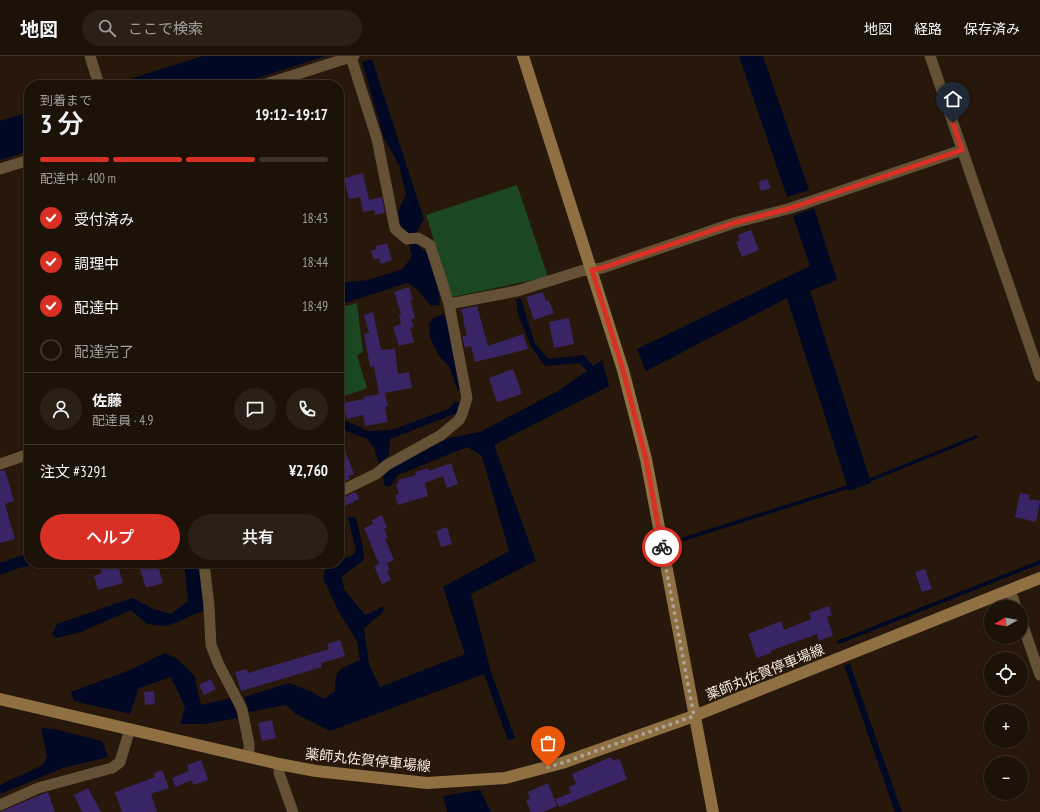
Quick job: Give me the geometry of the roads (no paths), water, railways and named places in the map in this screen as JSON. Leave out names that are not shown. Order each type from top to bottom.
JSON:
[{"type":"main road","points":[[523,56],[623,370],[646,459],[713,812]]},
{"type":"main road","name":"薬師丸佐賀停車場線","points":[[0,699],[279,764],[316,771],[427,783],[504,778],[562,763],[694,716],[1040,578]]},
{"type":"street","points":[[90,56],[97,80]]},
{"type":"street","points":[[278,80],[352,56],[377,139],[395,229],[413,239],[430,245],[449,304],[467,398],[459,420],[441,435],[383,468],[376,474],[344,490]]},
{"type":"street","points":[[930,56],[1040,376]]},
{"type":"street","points":[[449,304],[517,291],[581,271],[602,268],[734,223],[791,208],[962,150]]},
{"type":"street","points":[[0,169],[24,162]]},
{"type":"street","points":[[0,464],[24,456]]},
{"type":"street","points":[[205,568],[209,606],[211,645],[218,663],[241,706],[249,744],[249,756]]},
{"type":"street","points":[[1010,590],[1014,600]]},
{"type":"street","points":[[1028,640],[1040,675]]},
{"type":"street","points":[[0,805],[38,788],[112,768],[120,762],[130,729]]},
{"type":"street","points":[[279,764],[279,773],[293,812]]},
{"type":"water","points":[[203,56],[325,56],[251,80],[127,80]]},
{"type":"water","points":[[739,56],[763,56],[809,190],[787,197]]},
{"type":"water","points":[[372,59],[424,219],[415,236],[408,236],[399,223],[398,212],[406,194],[399,165],[384,138],[362,62]]},
{"type":"water","points":[[24,114],[24,153],[0,160],[0,121]]},
{"type":"water","points":[[814,208],[837,280],[810,291],[871,483],[849,491],[787,298],[646,371],[637,349],[810,266],[793,216]]},
{"type":"water","points":[[409,244],[416,244],[430,255],[439,292],[440,305],[431,306],[417,289],[407,283],[344,303],[344,282],[368,280],[403,269],[412,256]]},
{"type":"water","points":[[516,299],[521,299],[535,344],[549,359],[584,355],[593,366],[602,360],[609,386],[494,445],[536,561],[471,594],[491,672],[515,738],[508,740],[484,674],[330,731],[296,714],[286,705],[249,712],[244,697],[289,683],[312,692],[324,699],[335,691],[336,677],[340,670],[360,660],[357,641],[340,614],[323,578],[326,568],[344,568],[344,559],[353,555],[356,550],[348,517],[356,518],[363,548],[364,560],[342,576],[344,589],[365,615],[384,606],[383,612],[364,628],[369,664],[380,687],[465,654],[443,587],[509,551],[482,456],[467,447],[398,475],[390,487],[384,485],[383,473],[449,438],[480,432],[558,391],[587,371],[580,363],[545,366],[532,348],[518,315]]},
{"type":"water","points":[[444,314],[456,347],[461,390],[458,390],[449,366],[439,356],[430,338],[429,324],[433,318]]},
{"type":"water","points":[[456,401],[462,404],[457,413],[390,439],[389,455],[379,464],[374,448],[367,439],[344,430],[344,422],[346,421],[368,431],[392,430],[448,409]]},
{"type":"water","points":[[24,555],[24,567],[0,575],[0,563]]},
{"type":"water","points":[[185,568],[198,568],[204,592],[203,611],[167,626],[147,624],[131,610],[81,632],[56,638],[52,634],[57,624],[132,598],[154,609],[171,614],[188,601]]},
{"type":"water","points":[[165,653],[177,659],[194,675],[201,705],[231,698],[238,718],[204,724],[180,724],[185,707],[171,677],[139,688],[130,714],[74,701],[71,692],[125,672]]},
{"type":"water","points":[[850,664],[902,812],[895,812],[844,665]]},
{"type":"water","points":[[41,728],[54,729],[102,741],[108,757],[63,768],[0,794],[0,785],[43,765],[47,756]]},
{"type":"water","points":[[480,790],[491,812],[447,812],[443,796]]},
{"type":"waterway","points":[[870,480],[976,437]]},
{"type":"waterway","points":[[684,539],[848,487]]},
{"type":"waterway","points":[[839,642],[1040,562]]}]
